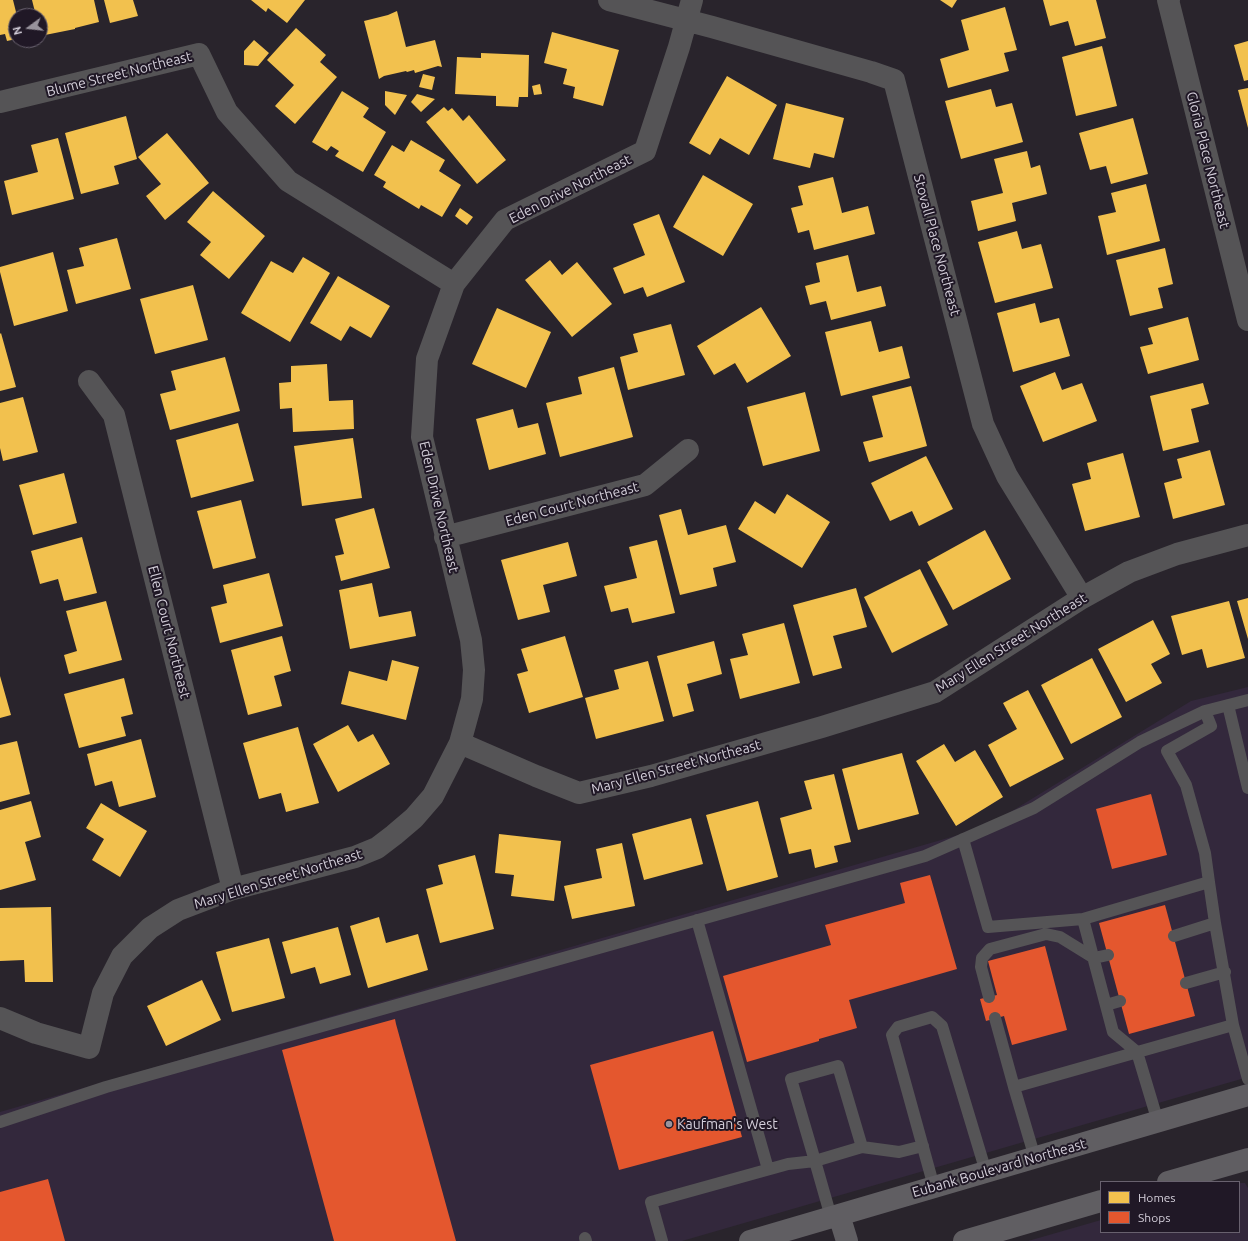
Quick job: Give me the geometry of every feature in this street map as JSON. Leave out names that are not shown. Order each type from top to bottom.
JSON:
[{"type":"main road","name":"Eubank Boulevard Northeast","points":[[750,1241],[1248,1095]]},
{"type":"main road","points":[[1171,1181],[1248,1159]]},
{"type":"main road","points":[[964,1241],[1100,1201]]},
{"type":"main road","points":[[835,1216],[846,1241]]},
{"type":"street","points":[[608,0],[689,10]]},
{"type":"street","name":"Gloria Place Northeast","points":[[1168,0],[1248,320]]},
{"type":"street","name":"Eden Drive Northeast","points":[[460,743],[472,699],[474,670],[471,640],[422,437],[427,359],[454,284],[505,220],[645,151],[689,10]]},
{"type":"street","name":"Stovall Place Northeast","points":[[689,10],[894,80],[983,424],[1007,476],[1082,598]]},
{"type":"street","name":"Blume Street Northeast","points":[[0,102],[199,54],[227,112],[288,181],[454,284]]},
{"type":"street","name":"Ellen Court Northeast","points":[[89,381],[114,415],[233,889]]},
{"type":"street","name":"Eden Court Northeast","points":[[445,537],[645,485],[688,450]]},
{"type":"street","name":"Mary Ellen Street Northeast","points":[[0,1018],[36,1033],[89,1048],[103,993],[122,956],[150,928],[178,910],[233,889],[355,857],[377,848],[414,818],[433,796],[460,743],[579,793],[651,776],[822,728],[935,692],[1082,598],[1136,569],[1177,554],[1248,535]]},
{"type":"lane","points":[[0,1122],[106,1087],[925,856],[1034,808],[1140,742],[1205,711],[1248,700]]},
{"type":"lane","points":[[1228,705],[1248,788]]},
{"type":"lane","points":[[1205,711],[1211,726],[1167,751],[1186,785],[1205,854],[1215,924],[1234,1025],[1248,1079]]},
{"type":"lane","points":[[963,840],[988,927],[1083,919],[1209,882]]},
{"type":"lane","points":[[1083,919],[1113,1032],[1137,1052],[1158,1122]]},
{"type":"lane","points":[[697,920],[768,1169]]},
{"type":"lane","points":[[1174,936],[1215,924]]},
{"type":"lane","points":[[989,997],[981,967],[982,958],[990,949],[1046,934],[1060,937],[1094,958],[1108,955]]},
{"type":"lane","points":[[1186,983],[1224,972]]},
{"type":"lane","points":[[1106,1005],[1120,1001]]},
{"type":"lane","points":[[934,1187],[892,1035],[898,1027],[932,1017],[942,1026],[986,1172]]},
{"type":"lane","points":[[995,1018],[1035,1158]]},
{"type":"lane","points":[[1014,1087],[1234,1025]]},
{"type":"lane","points":[[835,1216],[815,1161],[791,1079],[838,1066],[862,1147]]},
{"type":"lane","points":[[662,1241],[651,1202],[768,1169],[788,1164],[815,1161],[862,1147],[899,1152],[923,1146]]},
{"type":"shaded area","points":[[1248,687],[1248,1077],[682,1241],[0,1241],[0,1112],[986,827],[1191,701]]},
{"type":"shaded area","points":[[1240,1183],[1245,1183],[1248,1188],[1248,1241],[1028,1241],[1100,1220],[1100,1233],[1240,1233]]},
{"type":"building: Homes","points":[[0,0],[13,0],[15,8],[8,8],[8,41],[5,34],[0,35]]},
{"type":"building: Homes","points":[[32,0],[94,0],[99,22],[48,34],[48,8],[34,8]]},
{"type":"building: Homes","points":[[104,0],[133,0],[138,16],[110,23]]},
{"type":"building: Homes","points":[[251,0],[305,0],[287,23],[268,8],[266,12]]},
{"type":"building: Homes","points":[[940,0],[957,0],[952,8]]},
{"type":"building: Homes","points":[[1043,0],[1096,0],[1106,38],[1075,46],[1068,21],[1050,26]]},
{"type":"building: Homes","points":[[1005,7],[1017,50],[1004,53],[1009,71],[948,88],[940,59],[969,50],[961,20]]},
{"type":"building: Homes","points":[[397,11],[406,47],[435,40],[442,67],[438,66],[415,73],[414,70],[406,71],[384,76],[379,79],[364,21],[388,15]]},
{"type":"building: Homes","points":[[296,28],[326,55],[320,62],[337,77],[295,124],[275,106],[294,85],[267,60]]},
{"type":"building: Homes","points":[[552,32],[619,50],[603,106],[573,98],[575,87],[563,84],[567,69],[544,63]]},
{"type":"building: Homes","points":[[254,40],[269,53],[258,66],[244,65],[244,51]]},
{"type":"building: Homes","points":[[1248,41],[1248,80],[1244,81],[1234,45]]},
{"type":"building: Homes","points":[[1102,46],[1117,106],[1076,116],[1062,57]]},
{"type":"building: Homes","points":[[481,53],[529,55],[528,97],[519,97],[518,107],[496,106],[496,96],[455,94],[457,57],[481,58]]},
{"type":"building: Homes","points":[[423,74],[435,77],[432,90],[419,87]]},
{"type":"building: Homes","points":[[727,76],[777,105],[749,155],[720,138],[710,155],[689,143]]},
{"type":"building: Homes","points":[[540,84],[542,94],[534,95],[532,86]]},
{"type":"building: Homes","points":[[1248,88],[1248,128],[1238,90]]},
{"type":"building: Homes","points":[[991,89],[996,107],[1012,103],[1023,142],[961,159],[945,101]]},
{"type":"building: Homes","points":[[342,91],[369,108],[363,117],[386,132],[363,172],[335,156],[339,151],[331,146],[327,151],[312,142]]},
{"type":"building: Homes","points":[[385,91],[407,95],[395,115],[385,105]]},
{"type":"building: Homes","points":[[417,94],[435,99],[421,112],[411,102]]},
{"type":"building: Homes","points":[[786,103],[844,118],[834,158],[814,153],[810,168],[773,159]]},
{"type":"building: Homes","points":[[444,107],[448,111],[452,108],[463,121],[469,115],[506,160],[477,184],[426,122]]},
{"type":"building: Homes","points":[[126,116],[137,159],[114,166],[119,184],[81,194],[65,133]]},
{"type":"building: Homes","points":[[1133,118],[1148,174],[1111,184],[1106,166],[1090,170],[1079,133]]},
{"type":"building: Homes","points":[[167,133],[209,183],[165,220],[146,196],[161,184],[138,157]]},
{"type":"building: Homes","points":[[58,138],[74,199],[12,215],[4,181],[38,172],[31,145]]},
{"type":"building: Homes","points":[[411,140],[445,160],[439,171],[461,185],[442,217],[421,205],[419,209],[383,187],[386,182],[374,175],[392,145],[404,152]]},
{"type":"building: Homes","points":[[1027,151],[1031,168],[1040,165],[1047,194],[1012,203],[1016,221],[978,231],[971,201],[1003,193],[994,159]]},
{"type":"building: Homes","points":[[703,175],[753,204],[723,256],[673,227]]},
{"type":"building: Homes","points":[[833,177],[842,213],[868,206],[875,234],[814,250],[809,230],[798,233],[791,208],[803,205],[798,186]]},
{"type":"building: Homes","points":[[1146,184],[1160,241],[1107,255],[1098,216],[1116,212],[1111,193]]},
{"type":"building: Homes","points":[[213,191],[265,236],[229,279],[200,255],[211,242],[187,222]]},
{"type":"building: Homes","points":[[460,208],[473,217],[467,225],[455,216]]},
{"type":"building: Homes","points":[[659,214],[685,282],[647,297],[643,287],[624,294],[613,268],[645,255],[633,224]]},
{"type":"building: Homes","points":[[1017,231],[1022,249],[1041,244],[1053,288],[995,303],[978,242]]},
{"type":"building: Homes","points":[[117,238],[131,289],[76,304],[67,270],[84,266],[79,248]]},
{"type":"building: Homes","points":[[1165,248],[1173,284],[1158,288],[1163,308],[1130,316],[1116,260]]},
{"type":"building: Homes","points":[[53,252],[68,311],[14,326],[0,267]]},
{"type":"building: Homes","points":[[848,255],[857,292],[881,286],[886,306],[831,320],[826,301],[810,305],[805,286],[820,282],[816,263]]},
{"type":"building: Homes","points":[[303,257],[330,273],[290,342],[241,313],[271,261],[293,273]]},
{"type":"building: Homes","points":[[550,260],[562,275],[577,262],[612,304],[572,337],[525,280]]},
{"type":"building: Homes","points":[[338,276],[390,306],[371,338],[350,326],[341,341],[310,323]]},
{"type":"building: Homes","points":[[193,285],[208,340],[155,354],[140,299]]},
{"type":"building: Homes","points":[[1035,303],[1040,323],[1059,318],[1070,356],[1013,372],[997,313]]},
{"type":"building: Homes","points":[[761,307],[791,356],[747,383],[735,363],[714,375],[697,346]]},
{"type":"building: Homes","points":[[497,308],[551,332],[526,388],[472,364]]},
{"type":"building: Homes","points":[[1188,317],[1199,360],[1148,374],[1140,347],[1153,344],[1148,328]]},
{"type":"building: Homes","points":[[871,321],[879,352],[902,346],[910,378],[841,396],[825,332]]},
{"type":"building: Homes","points":[[671,324],[685,375],[628,390],[620,357],[638,352],[633,334]]},
{"type":"building: Homes","points":[[1,333],[16,387],[0,391],[0,334]]},
{"type":"building: Homes","points":[[225,357],[240,411],[170,430],[160,394],[176,390],[171,371]]},
{"type":"building: Homes","points":[[327,364],[329,401],[353,400],[354,429],[293,432],[292,408],[280,409],[279,383],[291,382],[291,366]]},
{"type":"building: Homes","points":[[614,367],[633,437],[560,457],[546,403],[582,394],[578,377]]},
{"type":"building: Homes","points":[[1055,372],[1062,390],[1082,383],[1097,421],[1043,442],[1020,386]]},
{"type":"building: Homes","points":[[1203,383],[1209,404],[1191,409],[1199,442],[1163,451],[1150,396]]},
{"type":"building: Homes","points":[[911,386],[927,446],[869,462],[863,442],[883,437],[872,396]]},
{"type":"building: Homes","points":[[805,392],[820,451],[763,466],[747,407]]},
{"type":"building: Homes","points":[[23,397],[38,452],[3,461],[0,448],[0,403]]},
{"type":"building: Homes","points":[[513,409],[518,428],[538,423],[546,454],[489,470],[476,419]]},
{"type":"building: Homes","points":[[238,423],[254,481],[191,498],[176,440]]},
{"type":"building: Homes","points":[[353,438],[362,498],[302,506],[294,446]]},
{"type":"building: Homes","points":[[1210,450],[1225,505],[1173,519],[1164,483],[1182,478],[1177,459]]},
{"type":"building: Homes","points":[[1123,453],[1140,517],[1085,531],[1072,484],[1091,479],[1087,463]]},
{"type":"building: Homes","points":[[926,456],[953,509],[919,526],[912,511],[890,521],[871,483]]},
{"type":"building: Homes","points":[[64,473],[77,523],[33,535],[19,485]]},
{"type":"building: Homes","points":[[787,494],[830,522],[802,568],[738,529],[755,501],[775,514]]},
{"type":"building: Homes","points":[[241,500],[256,558],[213,569],[197,511]]},
{"type":"building: Homes","points":[[374,508],[390,568],[341,581],[335,556],[344,554],[335,519]]},
{"type":"building: Homes","points":[[681,509],[688,535],[726,525],[736,562],[713,568],[717,586],[680,595],[659,515]]},
{"type":"building: Homes","points":[[985,530],[1011,579],[953,610],[927,562]]},
{"type":"building: Homes","points":[[82,537],[97,593],[64,601],[58,579],[40,584],[31,551]]},
{"type":"building: Homes","points":[[657,540],[675,613],[632,623],[628,608],[611,612],[604,586],[637,578],[629,547]]},
{"type":"building: Homes","points":[[568,542],[577,576],[543,585],[550,612],[518,620],[501,560]]},
{"type":"building: Homes","points":[[920,569],[948,625],[892,653],[864,597]]},
{"type":"building: Homes","points":[[269,573],[283,626],[220,643],[211,607],[227,603],[223,585]]},
{"type":"building: Homes","points":[[372,583],[379,617],[411,611],[416,636],[350,649],[339,590]]},
{"type":"building: Homes","points":[[856,588],[867,627],[833,636],[842,668],[813,676],[793,605]]},
{"type":"building: Homes","points":[[1248,598],[1248,639],[1237,601]]},
{"type":"building: Homes","points":[[106,601],[122,660],[69,674],[64,655],[77,651],[66,611]]},
{"type":"building: Homes","points":[[1229,601],[1245,658],[1207,668],[1202,649],[1182,655],[1171,616]]},
{"type":"building: Homes","points":[[1153,620],[1170,654],[1151,664],[1162,683],[1126,702],[1098,649]]},
{"type":"building: Homes","points":[[784,623],[800,683],[740,699],[730,659],[748,655],[742,634]]},
{"type":"building: Homes","points":[[282,636],[291,671],[274,676],[282,706],[248,715],[231,650]]},
{"type":"building: Homes","points":[[565,636],[583,697],[529,713],[517,674],[528,671],[521,649]]},
{"type":"building: Homes","points":[[714,641],[722,674],[687,684],[694,711],[673,717],[657,656]]},
{"type":"building: Homes","points":[[1092,658],[1122,717],[1071,744],[1041,685]]},
{"type":"building: Homes","points":[[392,660],[419,667],[406,720],[341,704],[349,671],[387,681]]},
{"type":"building: Homes","points":[[648,661],[664,721],[596,739],[585,698],[619,689],[614,670]]},
{"type":"building: Homes","points":[[0,676],[11,715],[0,718]]},
{"type":"building: Homes","points":[[124,678],[133,714],[121,717],[126,736],[79,748],[64,694]]},
{"type":"building: Homes","points":[[1028,690],[1064,759],[1010,787],[988,745],[1017,729],[1003,703]]},
{"type":"building: Homes","points":[[348,725],[358,742],[373,734],[390,764],[338,792],[313,744]]},
{"type":"building: Homes","points":[[298,727],[319,803],[286,812],[281,793],[259,799],[243,743]]},
{"type":"building: Homes","points":[[141,739],[156,797],[119,807],[112,781],[95,786],[87,754]]},
{"type":"building: Homes","points":[[17,741],[30,794],[0,802],[0,745]]},
{"type":"building: Homes","points":[[944,744],[955,762],[975,750],[1003,797],[956,826],[916,761]]},
{"type":"building: Homes","points":[[902,753],[919,814],[858,830],[842,769]]},
{"type":"building: Homes","points":[[834,774],[851,842],[834,846],[838,862],[815,868],[811,849],[789,854],[780,818],[812,809],[804,781]]},
{"type":"building: Homes","points":[[31,801],[41,837],[25,842],[36,880],[0,890],[0,810]]},
{"type":"building: Homes","points":[[758,801],[778,877],[727,891],[706,815]]},
{"type":"building: Homes","points":[[101,803],[147,831],[120,877],[92,860],[104,839],[86,828]]},
{"type":"building: Homes","points":[[691,818],[703,864],[644,880],[632,834]]},
{"type":"building: Homes","points":[[499,834],[561,841],[554,901],[511,896],[514,875],[495,873]]},
{"type":"building: Homes","points":[[622,843],[635,906],[572,919],[564,886],[602,878],[596,849]]},
{"type":"building: Homes","points":[[475,855],[494,929],[440,943],[426,889],[443,884],[438,865]]},
{"type":"building: Homes","points":[[51,907],[53,982],[25,982],[24,960],[0,961],[0,908]]},
{"type":"building: Homes","points":[[379,917],[386,943],[418,934],[428,970],[368,988],[350,926]]},
{"type":"building: Homes","points":[[338,927],[351,975],[320,984],[315,967],[291,974],[282,942]]},
{"type":"building: Homes","points":[[269,938],[285,998],[232,1012],[216,952]]},
{"type":"building: Homes","points":[[202,980],[221,1020],[166,1046],[147,1006]]},
{"type":"building: Shops","points":[[1151,794],[1167,855],[1112,869],[1096,809]]},
{"type":"building: Shops","points":[[930,875],[957,969],[849,1000],[857,1028],[747,1062],[723,976],[831,945],[825,925],[905,903],[900,883]]},
{"type":"building: Shops","points":[[1165,905],[1195,1016],[1129,1034],[1099,923]]},
{"type":"building: Shops","points":[[1045,946],[1067,1030],[1012,1045],[1004,1016],[986,1021],[980,999],[997,995],[988,961]]},
{"type":"building: Shops","points":[[395,1019],[456,1241],[334,1241],[282,1050]]},
{"type":"building: Shops","points":[[713,1031],[742,1137],[619,1170],[590,1065]]},
{"type":"building: Shops","points":[[48,1179],[65,1241],[0,1241],[0,1192]]},
{"type":"place","name":"Kaufman's West","points":[[669,1124]]}]
